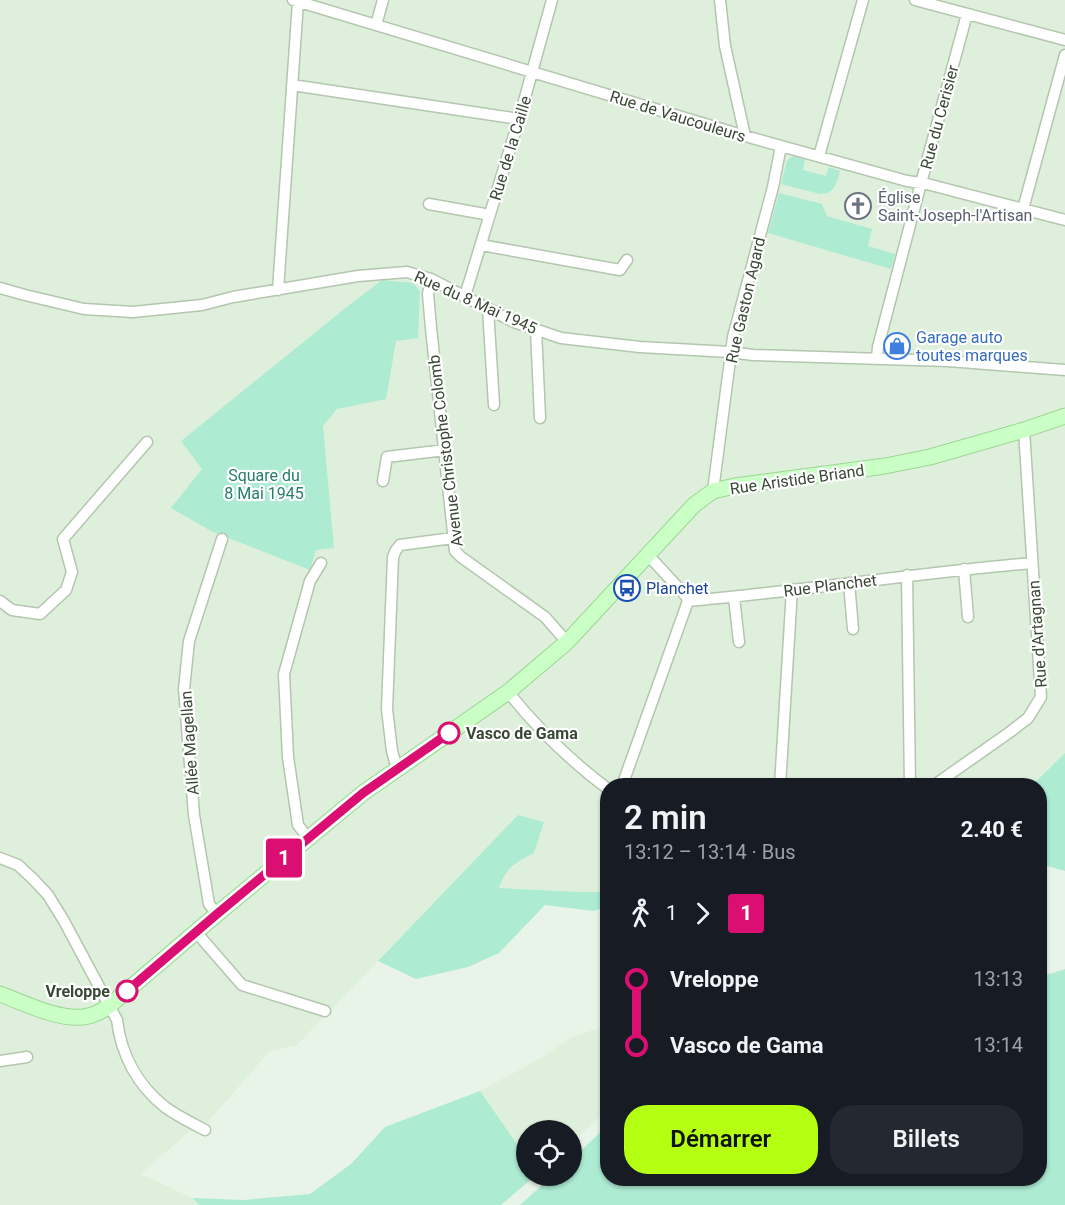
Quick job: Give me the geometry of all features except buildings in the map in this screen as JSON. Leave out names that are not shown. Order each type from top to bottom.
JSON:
[{"type":"street","points":[[376,25],[383,0]]},
{"type":"street","name":"Rue de la Caille","points":[[465,296],[533,73],[552,0]]},
{"type":"street","points":[[720,0],[725,46],[745,136]]},
{"type":"street","points":[[819,156],[863,0]]},
{"type":"street","points":[[915,0],[1065,40]]},
{"type":"street","points":[[278,290],[296,1]]},
{"type":"street","name":"Rue de Vaucouleurs","points":[[296,1],[745,136],[907,181],[1065,220]]},
{"type":"street","name":"Rue du Cerisier","points":[[877,360],[878,347],[967,14]]},
{"type":"street","points":[[1023,210],[1065,55]]},
{"type":"street","points":[[292,85],[519,119]]},
{"type":"street","name":"Rue Gaston Agard","points":[[713,492],[730,352],[781,146]]},
{"type":"street","points":[[429,204],[490,215]]},
{"type":"street","points":[[481,245],[620,270],[627,260]]},
{"type":"street","name":"Rue du 8 Mai 1945","points":[[0,288],[84,309],[133,312],[202,305],[234,297],[358,276],[407,272],[431,279],[514,322],[561,338],[640,347],[753,355],[948,361],[1065,370]]},
{"type":"street","name":"Avenue Christophe Colomb","points":[[431,279],[428,294],[455,551],[461,558],[544,617],[567,642]]},
{"type":"street","points":[[488,309],[494,405]]},
{"type":"street","points":[[536,330],[540,418]]},
{"type":"street","name":"Rue Aristide Briand","points":[[0,994],[67,1017],[84,1017],[110,1006],[363,793],[508,692],[567,642],[694,505],[713,492],[735,486],[885,466],[930,457],[1065,416]]},
{"type":"street","name":"Rue d'Artagnan","points":[[944,778],[1028,718],[1041,697],[1024,430]]},
{"type":"street","points":[[0,601],[12,610],[40,614],[66,590],[72,572],[63,539],[147,442]]},
{"type":"street","points":[[383,481],[387,457],[444,450]]},
{"type":"street","points":[[397,769],[392,751],[387,709],[393,557],[400,545],[453,538]]},
{"type":"street","name":"Allée Magellan","points":[[217,914],[209,904],[194,815],[184,689],[189,641],[222,539]]},
{"type":"street","points":[[625,778],[688,601],[648,555]]},
{"type":"street","points":[[308,838],[298,825],[289,768],[284,674],[310,581],[321,563]]},
{"type":"street","name":"Rue Planchet","points":[[688,601],[1032,563]]},
{"type":"street","points":[[964,569],[968,616]]},
{"type":"street","points":[[907,575],[910,778]]},
{"type":"street","points":[[849,583],[853,629]]},
{"type":"street","points":[[780,778],[792,589]]},
{"type":"street","points":[[734,597],[739,642]]},
{"type":"street","points":[[508,692],[541,731],[580,768],[600,783]]},
{"type":"street","points":[[1,859],[18,865],[48,895],[117,1020],[119,1036],[132,1070],[142,1084],[166,1108],[205,1130]]},
{"type":"street","points":[[196,932],[242,985],[325,1011]]},
{"type":"street","points":[[0,1061],[27,1057]]},
{"type":"shaded area","points":[[0,0],[1065,0],[1065,753],[1038,778],[600,778],[600,892],[498,888],[504,874],[516,863],[534,853],[544,822],[518,815],[297,1045],[269,1052],[206,1124],[202,1121],[139,1175],[192,1198],[200,1205],[0,1205]]},
{"type":"shaded area","points":[[600,1027],[600,1116],[582,1133],[582,1120],[516,1120],[516,1143],[480,1091],[543,1057],[570,1038]]},
{"type":"green space","points":[[793,156],[805,159],[803,170],[826,176],[829,167],[840,171],[832,190],[820,194],[781,184],[787,160]]},
{"type":"green space","points":[[779,193],[822,204],[827,216],[872,229],[868,246],[895,254],[891,269],[768,233]]},
{"type":"green space","name":"Square du 8 Mai 1945","points":[[382,280],[413,283],[420,291],[418,338],[396,341],[386,399],[337,409],[323,426],[334,548],[316,550],[310,570],[211,531],[171,508],[202,469],[181,441]]},
{"type":"green space","points":[[1065,753],[1065,871],[1047,866],[1047,778],[1039,778]]},
{"type":"green space","points":[[518,815],[544,822],[534,853],[512,866],[499,888],[600,892],[600,909],[594,911],[545,905],[499,953],[468,967],[416,979],[378,961]]},
{"type":"green space","points":[[1065,969],[1065,1205],[520,1205],[541,1186],[582,1186],[582,1150],[600,1133],[600,1186],[1047,1186],[1047,975]]},
{"type":"green space","points":[[480,1091],[516,1143],[516,1186],[523,1186],[501,1205],[200,1205],[192,1198],[244,1200],[310,1194],[351,1164],[385,1127]]},
{"type":"bus line","name":"1","points":[[127,991],[363,793],[449,733]]},
{"type":"place","name":"Église Saint-Joseph-l'Artisan","points":[[858,206]]},
{"type":"place","name":"Garage auto toutes marques","points":[[897,346]]},
{"type":"place","name":"Planchet","points":[[627,588]]},
{"type":"place","name":"Vasco de Gama","points":[[449,733]]},
{"type":"place","name":"Vreloppe","points":[[127,991]]}]
